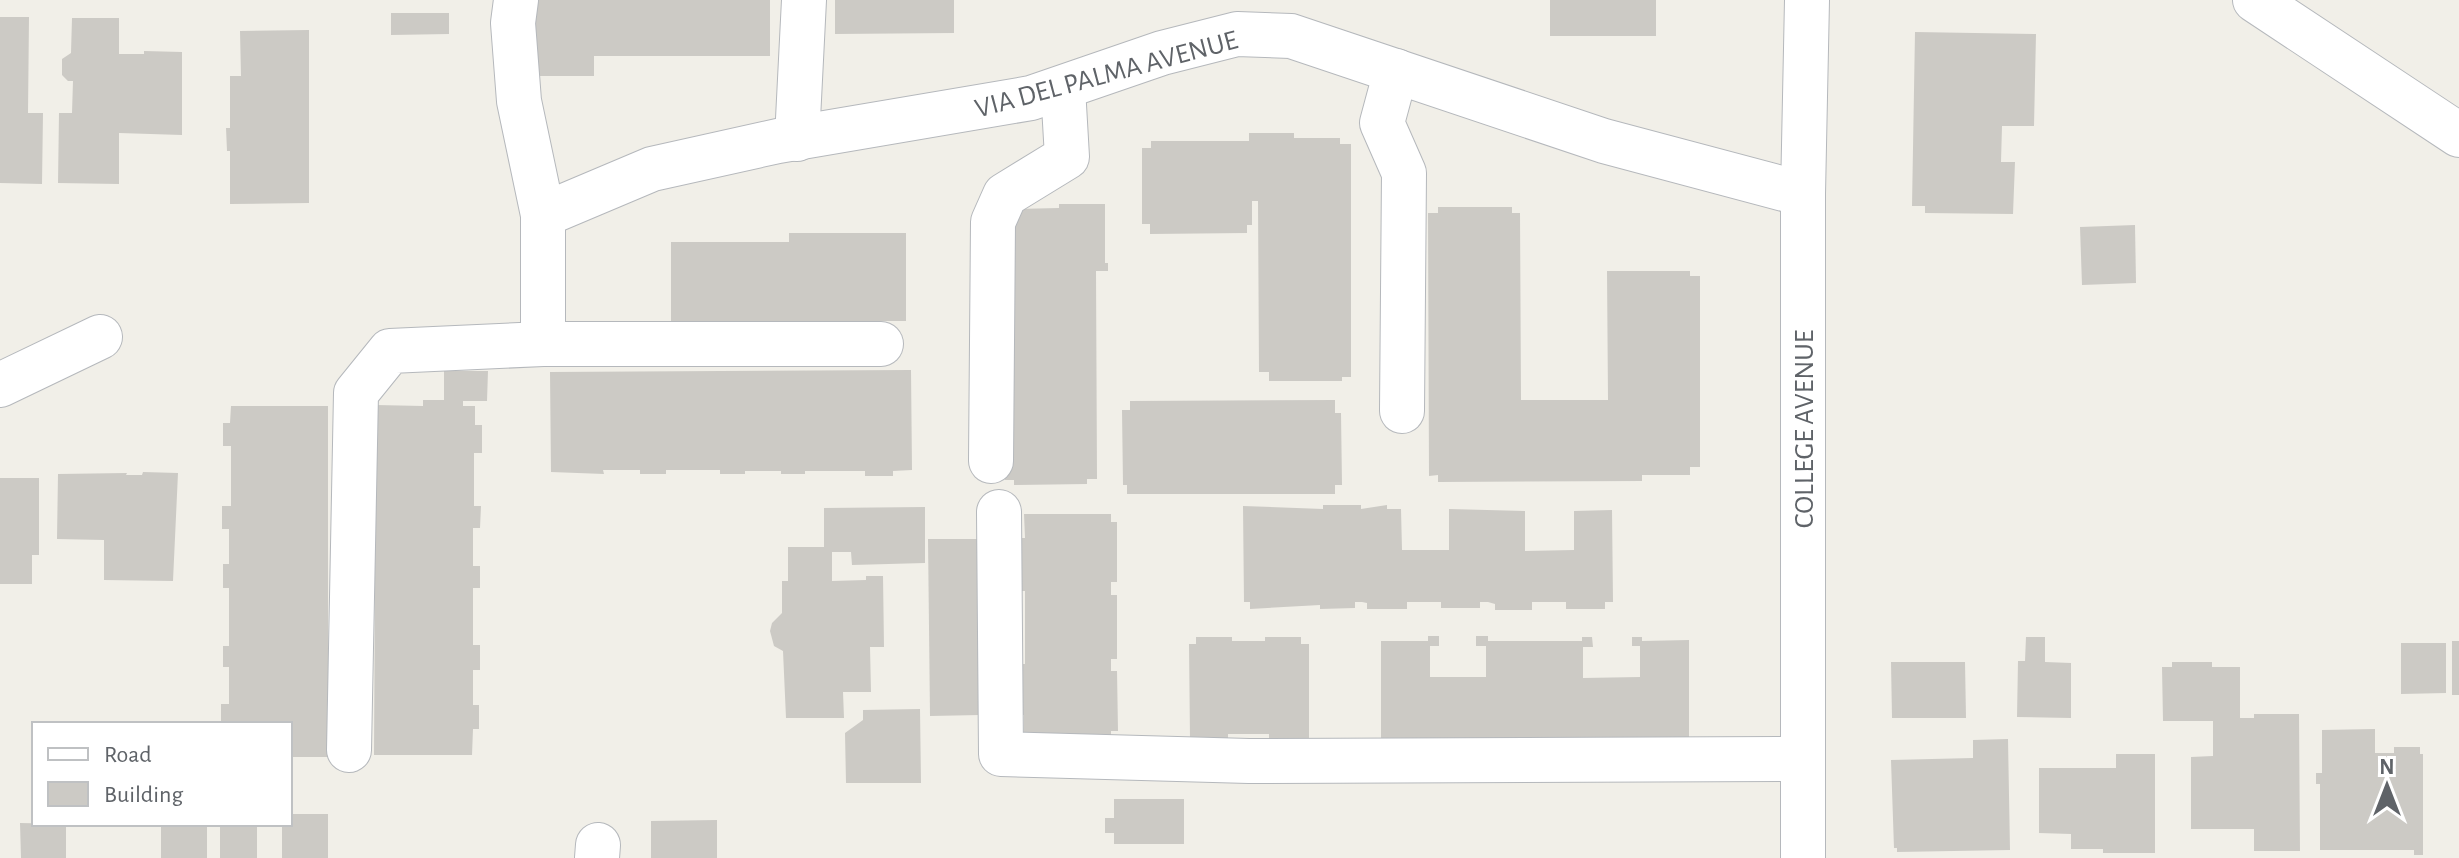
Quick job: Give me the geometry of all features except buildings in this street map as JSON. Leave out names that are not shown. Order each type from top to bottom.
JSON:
[{"type":"street","points":[[516,0],[513,23],[519,101],[543,215],[543,344]]},
{"type":"street","points":[[797,139],[804,0]]},
{"type":"street","name":"COLLEGE AVENUE","points":[[1803,858],[1803,194],[1807,0]]},
{"type":"street","points":[[2255,0],[2459,135]]},
{"type":"street","name":"VIA DEL PALMA AVENUE","points":[[543,215],[652,169],[797,139],[1031,98],[1162,53],[1237,34],[1291,36],[1604,141],[1803,194]]},
{"type":"street","points":[[1396,71],[1382,123],[1404,173],[1402,411]]},
{"type":"street","points":[[991,461],[993,222],[1005,195],[1067,157],[1063,88]]},
{"type":"street","points":[[0,385],[100,337]]},
{"type":"street","points":[[349,750],[356,393],[390,351],[543,344],[881,344]]},
{"type":"street","points":[[999,512],[1001,754],[1249,761],[1803,759]]}]
